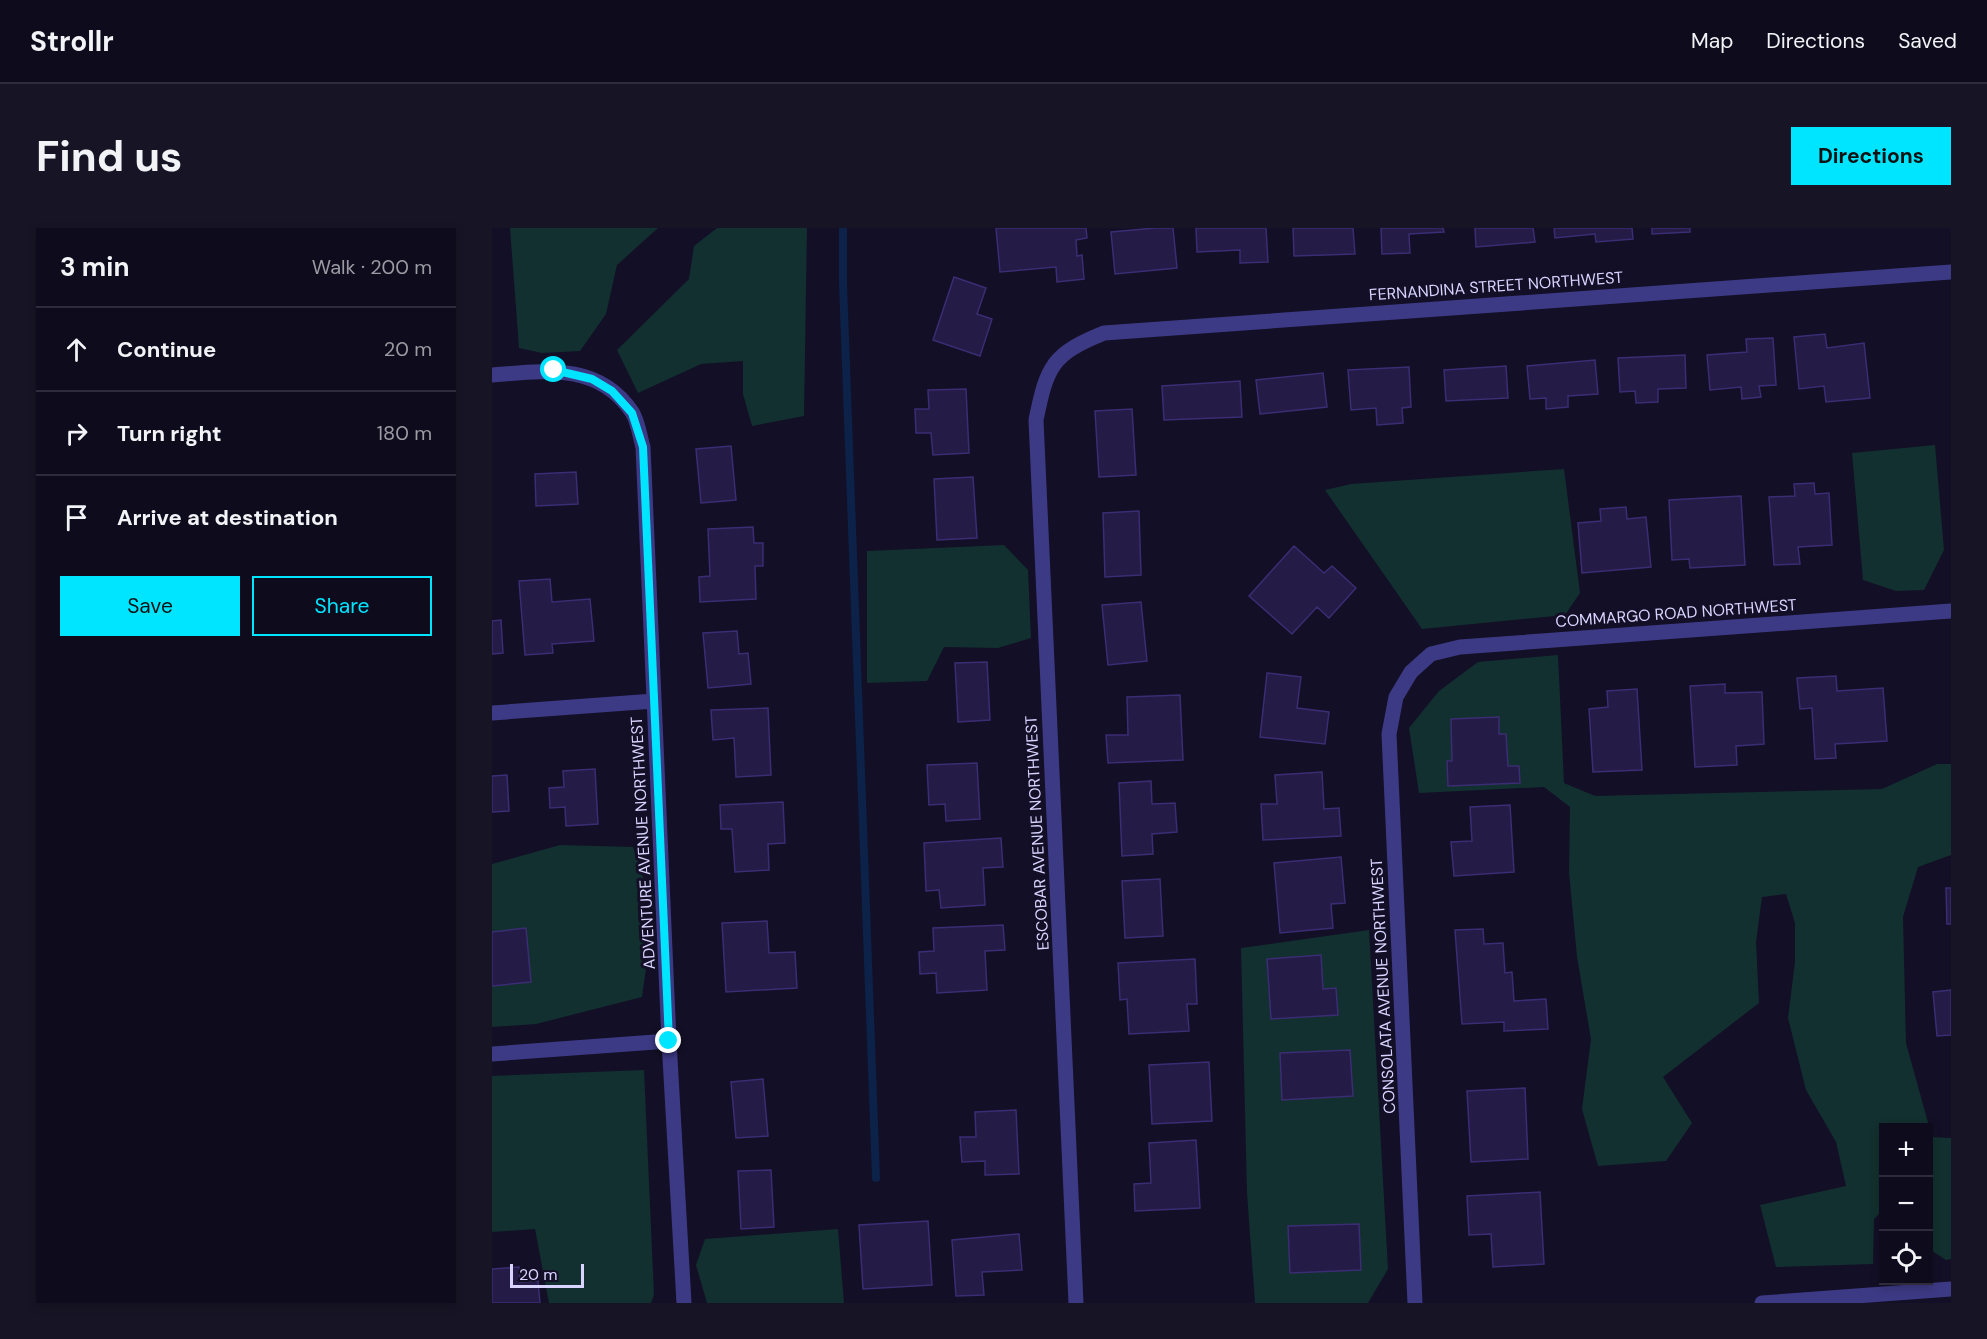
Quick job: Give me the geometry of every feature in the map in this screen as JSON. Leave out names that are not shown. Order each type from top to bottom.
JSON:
[{"type":"street","name":"FERNANDINA STREET NORTHWEST","points":[[1053,363],[1076,344],[1104,333],[1951,272]]},
{"type":"street","name":"ESCOBAR AVENUE NORTHWEST","points":[[1053,363],[1042,389],[1036,420],[1076,1303]]},
{"type":"street","name":"ADVENTURE AVENUE NORTHWEST","points":[[492,375],[554,370],[592,379],[612,391],[632,413],[643,447],[669,1041],[684,1303]]},
{"type":"street","name":"COMMARGO ROAD NORTHWEST","points":[[1411,672],[1431,654],[1460,647],[1951,611]]},
{"type":"street","name":"CONSOLATA AVENUE NORTHWEST","points":[[1411,672],[1396,697],[1389,734],[1415,1303]]},
{"type":"street","points":[[492,713],[654,701]]},
{"type":"street","points":[[492,1054],[669,1041]]},
{"type":"street","points":[[1762,1303],[1951,1289]]},
{"type":"green space","points":[[510,228],[658,228],[617,265],[606,314],[580,351],[542,353],[519,348]]},
{"type":"green space","points":[[717,228],[807,228],[804,416],[752,426],[743,394],[743,361],[701,364],[638,393],[617,350],[689,279],[694,246]]},
{"type":"green space","points":[[1935,445],[1944,550],[1924,590],[1896,591],[1863,580],[1852,453]]},
{"type":"green space","points":[[1564,469],[1580,593],[1565,615],[1422,629],[1325,490],[1351,484]]},
{"type":"green space","points":[[1004,545],[1028,570],[1031,638],[998,648],[944,647],[927,681],[867,683],[867,551]]},
{"type":"green space","points":[[1558,655],[1564,783],[1595,796],[1882,789],[1937,764],[1951,764],[1951,855],[1918,867],[1903,917],[1906,1043],[1928,1123],[1879,1123],[1879,1214],[1874,1219],[1873,1264],[1776,1267],[1760,1205],[1846,1186],[1836,1142],[1806,1090],[1788,1018],[1795,962],[1795,923],[1786,894],[1762,897],[1756,942],[1759,1003],[1663,1077],[1692,1123],[1666,1161],[1598,1166],[1582,1109],[1591,1039],[1577,957],[1569,872],[1570,807],[1544,787],[1419,793],[1409,728],[1439,691],[1478,662]]},
{"type":"green space","points":[[560,845],[633,847],[654,911],[642,997],[536,1024],[492,1027],[492,864]]},
{"type":"green space","points":[[1369,930],[1388,1269],[1368,1303],[1255,1303],[1247,1193],[1241,948]]},
{"type":"green space","points":[[644,1070],[654,1295],[651,1303],[549,1303],[535,1229],[492,1232],[492,1076]]},
{"type":"green space","points":[[1933,1137],[1951,1138],[1951,1259],[1946,1260],[1933,1252]]},
{"type":"green space","points":[[838,1229],[844,1303],[707,1303],[696,1265],[705,1239]]},
{"type":"building","points":[[996,228],[1086,228],[1087,238],[1076,240],[1077,256],[1082,255],[1084,279],[1057,282],[1056,267],[1000,272]]},
{"type":"building","points":[[1173,228],[1177,268],[1115,274],[1111,232]]},
{"type":"building","points":[[1196,228],[1266,228],[1268,262],[1240,263],[1240,250],[1197,252]]},
{"type":"building","points":[[1293,228],[1353,228],[1355,254],[1294,256]]},
{"type":"building","points":[[1381,228],[1443,228],[1444,232],[1409,234],[1410,253],[1382,254]]},
{"type":"building","points":[[1475,228],[1533,228],[1535,242],[1476,247]]},
{"type":"building","points":[[1554,228],[1632,228],[1633,239],[1596,242],[1595,234],[1555,238]]},
{"type":"building","points":[[1652,228],[1690,228],[1690,232],[1652,234]]},
{"type":"building","points":[[954,277],[986,288],[977,314],[992,319],[980,356],[933,340]]},
{"type":"building","points":[[1825,334],[1827,348],[1864,343],[1870,398],[1826,402],[1824,386],[1799,389],[1794,337]]},
{"type":"building","points":[[1773,338],[1776,385],[1759,386],[1761,397],[1742,399],[1741,387],[1710,390],[1707,355],[1747,352],[1746,339]]},
{"type":"building","points":[[1685,355],[1686,388],[1658,389],[1658,402],[1636,403],[1635,391],[1620,392],[1618,358]]},
{"type":"building","points":[[1595,360],[1598,394],[1568,396],[1568,407],[1546,409],[1546,398],[1530,399],[1527,366]]},
{"type":"building","points":[[1506,366],[1508,398],[1446,401],[1444,370]]},
{"type":"building","points":[[1409,367],[1411,407],[1402,408],[1403,423],[1377,425],[1376,408],[1351,410],[1348,370]]},
{"type":"building","points":[[1323,373],[1327,407],[1260,414],[1256,380]]},
{"type":"building","points":[[1240,381],[1242,417],[1164,420],[1162,386]]},
{"type":"building","points":[[966,389],[969,453],[933,455],[931,433],[916,433],[915,409],[929,409],[928,390]]},
{"type":"building","points":[[1132,409],[1136,475],[1099,477],[1095,411]]},
{"type":"building","points":[[731,446],[736,500],[701,503],[696,449]]},
{"type":"building","points":[[576,472],[578,504],[536,506],[535,474]]},
{"type":"building","points":[[973,477],[977,538],[937,540],[934,479]]},
{"type":"building","points":[[1814,483],[1815,494],[1829,493],[1832,545],[1798,547],[1800,564],[1774,565],[1769,497],[1795,496],[1794,484]]},
{"type":"building","points":[[1741,496],[1745,565],[1690,568],[1689,559],[1672,560],[1669,500]]},
{"type":"building","points":[[1626,507],[1627,519],[1646,517],[1651,567],[1582,573],[1578,523],[1601,521],[1600,509]]},
{"type":"building","points":[[1139,511],[1141,575],[1105,577],[1103,513]]},
{"type":"building","points":[[753,527],[754,543],[763,543],[763,566],[755,566],[756,599],[700,602],[699,577],[710,576],[708,529]]},
{"type":"building","points":[[1294,546],[1324,573],[1332,566],[1356,588],[1329,618],[1317,607],[1292,634],[1249,596]]},
{"type":"building","points":[[550,579],[552,602],[590,599],[594,641],[552,644],[553,653],[525,655],[519,581]]},
{"type":"building","points":[[1141,602],[1147,661],[1108,665],[1102,605]]},
{"type":"building","points":[[501,620],[503,653],[492,654],[492,621]]},
{"type":"building","points":[[737,631],[739,654],[748,653],[751,684],[708,688],[703,633]]},
{"type":"building","points":[[987,662],[990,720],[958,722],[955,663]]},
{"type":"building","points":[[1267,673],[1301,677],[1297,708],[1329,712],[1325,744],[1260,737]]},
{"type":"building","points":[[1836,676],[1837,691],[1883,688],[1887,741],[1835,744],[1836,758],[1815,759],[1812,708],[1800,709],[1797,678]]},
{"type":"building","points":[[1725,684],[1725,693],[1762,692],[1764,744],[1736,746],[1737,765],[1695,767],[1690,686]]},
{"type":"building","points":[[1637,689],[1642,770],[1593,772],[1589,709],[1608,707],[1607,691]]},
{"type":"building","points":[[1180,695],[1183,760],[1108,763],[1106,735],[1128,735],[1127,697]]},
{"type":"building","points":[[768,708],[771,775],[736,777],[734,738],[713,740],[711,710]]},
{"type":"building","points":[[1499,717],[1499,734],[1506,734],[1508,766],[1519,766],[1520,783],[1448,786],[1447,761],[1452,761],[1451,719]]},
{"type":"building","points":[[977,763],[980,819],[946,821],[945,804],[929,805],[927,765]]},
{"type":"building","points":[[595,769],[598,824],[566,826],[565,807],[550,808],[549,788],[564,787],[563,771]]},
{"type":"building","points":[[1322,772],[1324,809],[1339,808],[1341,836],[1263,840],[1261,804],[1277,804],[1275,775]]},
{"type":"building","points":[[507,775],[509,811],[492,812],[492,776]]},
{"type":"building","points":[[1151,781],[1152,804],[1175,803],[1177,832],[1152,834],[1153,854],[1122,856],[1119,783]]},
{"type":"building","points":[[783,802],[785,843],[768,844],[769,870],[735,872],[732,829],[721,829],[720,805]]},
{"type":"building","points":[[1510,805],[1514,872],[1454,876],[1451,842],[1472,841],[1470,807]]},
{"type":"building","points":[[1001,838],[1003,867],[983,868],[985,905],[941,908],[939,890],[926,891],[924,843]]},
{"type":"building","points":[[1341,857],[1345,903],[1331,904],[1333,928],[1280,933],[1274,863]]},
{"type":"building","points":[[1160,879],[1163,936],[1125,938],[1122,881]]},
{"type":"building","points":[[1946,888],[1951,888],[1951,924],[1947,924]]},
{"type":"building","points":[[767,921],[769,953],[795,952],[797,988],[726,992],[722,923]]},
{"type":"building","points":[[1003,925],[1005,950],[985,951],[987,990],[937,993],[936,973],[920,974],[919,952],[934,951],[933,928]]},
{"type":"building","points":[[526,928],[531,982],[492,986],[492,932]]},
{"type":"building","points":[[1483,929],[1484,944],[1503,943],[1505,973],[1512,972],[1514,1001],[1546,999],[1548,1029],[1504,1031],[1504,1022],[1462,1024],[1455,930]]},
{"type":"building","points":[[1321,955],[1323,989],[1336,988],[1338,1015],[1271,1019],[1267,959]]},
{"type":"building","points":[[1195,959],[1197,1004],[1187,1004],[1189,1031],[1129,1034],[1127,999],[1120,1000],[1118,963]]},
{"type":"building","points":[[1951,990],[1951,1035],[1937,1036],[1933,992]]},
{"type":"building","points":[[1350,1050],[1353,1096],[1282,1100],[1280,1053]]},
{"type":"building","points":[[1209,1062],[1212,1121],[1152,1124],[1149,1065]]},
{"type":"building","points":[[763,1079],[768,1136],[736,1138],[731,1082]]},
{"type":"building","points":[[1525,1088],[1528,1159],[1471,1162],[1467,1091]]},
{"type":"building","points":[[1016,1110],[1019,1174],[985,1175],[985,1161],[962,1162],[960,1137],[976,1137],[975,1112]]},
{"type":"building","points":[[1196,1140],[1200,1208],[1135,1211],[1134,1184],[1151,1183],[1149,1143]]},
{"type":"building","points":[[771,1170],[774,1227],[741,1229],[738,1171]]},
{"type":"building","points":[[1540,1192],[1544,1264],[1493,1267],[1491,1234],[1469,1235],[1467,1196]]},
{"type":"building","points":[[928,1221],[932,1285],[863,1289],[859,1225]]},
{"type":"building","points":[[1359,1224],[1361,1270],[1290,1273],[1288,1226]]},
{"type":"building","points":[[1019,1234],[1022,1270],[982,1272],[984,1295],[956,1296],[952,1240]]},
{"type":"building","points":[[519,1267],[520,1282],[538,1281],[540,1303],[492,1303],[492,1269]]},
{"type":"waterway","points":[[843,228],[843,284],[876,1178]]},
{"type":"route","points":[[554,370],[592,379],[612,391],[632,413],[643,447],[669,1041]]}]
